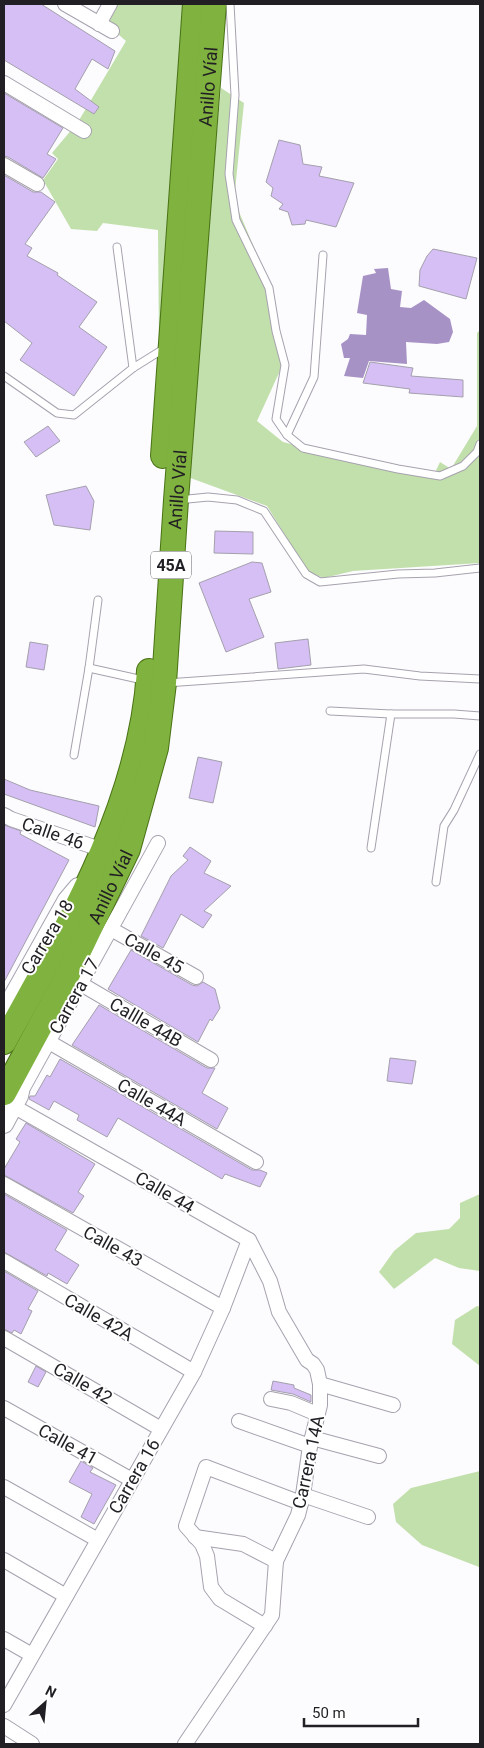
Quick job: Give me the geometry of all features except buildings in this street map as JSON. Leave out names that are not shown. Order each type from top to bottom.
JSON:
[{"type":"highway","name":"Anillo Víal","points":[[12,1098],[39,1045],[69,972],[128,849],[156,748],[156,682],[170,345],[195,4]]},
{"type":"highway","name":"Anillo Víal","points":[[4,1042],[43,972],[100,858],[116,821],[156,682],[176,500],[214,4]]},
{"type":"street","points":[[65,4],[112,31]]},
{"type":"street","points":[[99,24],[110,4]]},
{"type":"street","points":[[4,83],[84,131]]},
{"type":"street","points":[[4,165],[37,184]]},
{"type":"street","name":"Calle 46","points":[[4,814],[100,858]]},
{"type":"street","name":"Carrera 17","points":[[39,1045],[81,984],[158,843]]},
{"type":"street","name":"Carrera 18","points":[[4,1012],[67,900],[100,858]]},
{"type":"street","name":"Calle 45","points":[[111,929],[196,977]]},
{"type":"street","name":"Callle 44B","points":[[81,984],[211,1060]]},
{"type":"street","name":"Calle 44A","points":[[39,1045],[256,1162]]},
{"type":"street","points":[[4,1124],[12,1098]]},
{"type":"street","name":"Calle 44","points":[[12,1098],[249,1240]]},
{"type":"street","name":"Calle 43","points":[[4,1184],[223,1308]]},
{"type":"street","name":"Carrera 16","points":[[4,1705],[194,1372],[223,1308],[249,1240]]},
{"type":"street","name":"Carrera 14A","points":[[185,1744],[272,1615],[276,1561],[298,1515],[311,1442],[320,1405],[320,1384],[317,1370],[307,1360],[279,1312],[270,1281],[249,1240]]},
{"type":"street","name":"Calle 42A","points":[[4,1261],[194,1372]]},
{"type":"street","name":"Calle 42","points":[[4,1338],[161,1429]]},
{"type":"street","points":[[320,1384],[393,1405]]},
{"type":"street","points":[[271,1399],[291,1403],[317,1414]]},
{"type":"street","name":"Calle 41","points":[[4,1408],[132,1480]]},
{"type":"street","points":[[239,1421],[311,1442],[379,1456]]},
{"type":"street","points":[[265,1626],[220,1599],[210,1587],[207,1556],[202,1544],[186,1526],[206,1467],[302,1499],[368,1517]]},
{"type":"street","points":[[4,1487],[98,1540]]},
{"type":"street","points":[[195,1537],[243,1544],[276,1561]]},
{"type":"street","points":[[4,1560],[66,1596]]},
{"type":"street","points":[[4,1638],[32,1655]]},
{"type":"street","points":[[4,1726],[32,1744]]},
{"type":"lane","points":[[230,4],[235,95],[229,174],[236,220],[269,288],[276,331],[285,365],[276,419],[287,436],[304,448],[398,469],[440,476],[463,466],[477,452],[480,444]]},
{"type":"lane","points":[[117,247],[133,368]]},
{"type":"lane","points":[[287,436],[314,377],[323,255]]},
{"type":"lane","points":[[4,376],[57,413],[74,415],[133,368],[170,345]]},
{"type":"lane","points":[[176,500],[208,498],[237,500],[264,511],[306,574],[320,582],[480,568]]},
{"type":"lane","points":[[74,755],[89,668],[98,600]]},
{"type":"lane","points":[[89,668],[156,682],[364,669],[420,676],[480,679]]},
{"type":"lane","points":[[330,711],[480,716]]},
{"type":"lane","points":[[370,848],[391,714]]},
{"type":"lane","points":[[436,882],[444,826],[454,810],[480,754]]},
{"type":"green space","points":[[114,4],[189,4],[159,346],[158,230],[103,223],[97,231],[71,229],[43,180],[58,159],[52,153],[78,122],[126,41],[104,22]]},
{"type":"green space","points":[[221,88],[244,103],[234,200],[273,292],[272,332],[284,362],[257,421],[283,442],[432,479],[440,462],[451,469],[477,426],[477,333],[480,330],[480,563],[353,571],[324,578],[308,572],[267,506],[185,476]]},
{"type":"green space","points":[[480,1194],[480,1271],[459,1268],[435,1258],[394,1289],[379,1272],[394,1251],[416,1233],[449,1229],[460,1218],[460,1203]]},
{"type":"green space","points":[[477,1306],[480,1307],[480,1366],[452,1344],[455,1320]]},
{"type":"green space","points":[[480,1471],[479,1567],[422,1545],[396,1522],[393,1504],[411,1488]]},
{"type":"shaded area","points":[[388,268],[391,289],[402,291],[400,307],[411,308],[424,300],[450,319],[453,332],[449,342],[437,344],[406,342],[407,364],[369,361],[363,378],[344,376],[350,358],[344,358],[341,344],[348,339],[350,334],[366,335],[367,315],[357,313],[363,276],[376,273],[374,269]]}]
